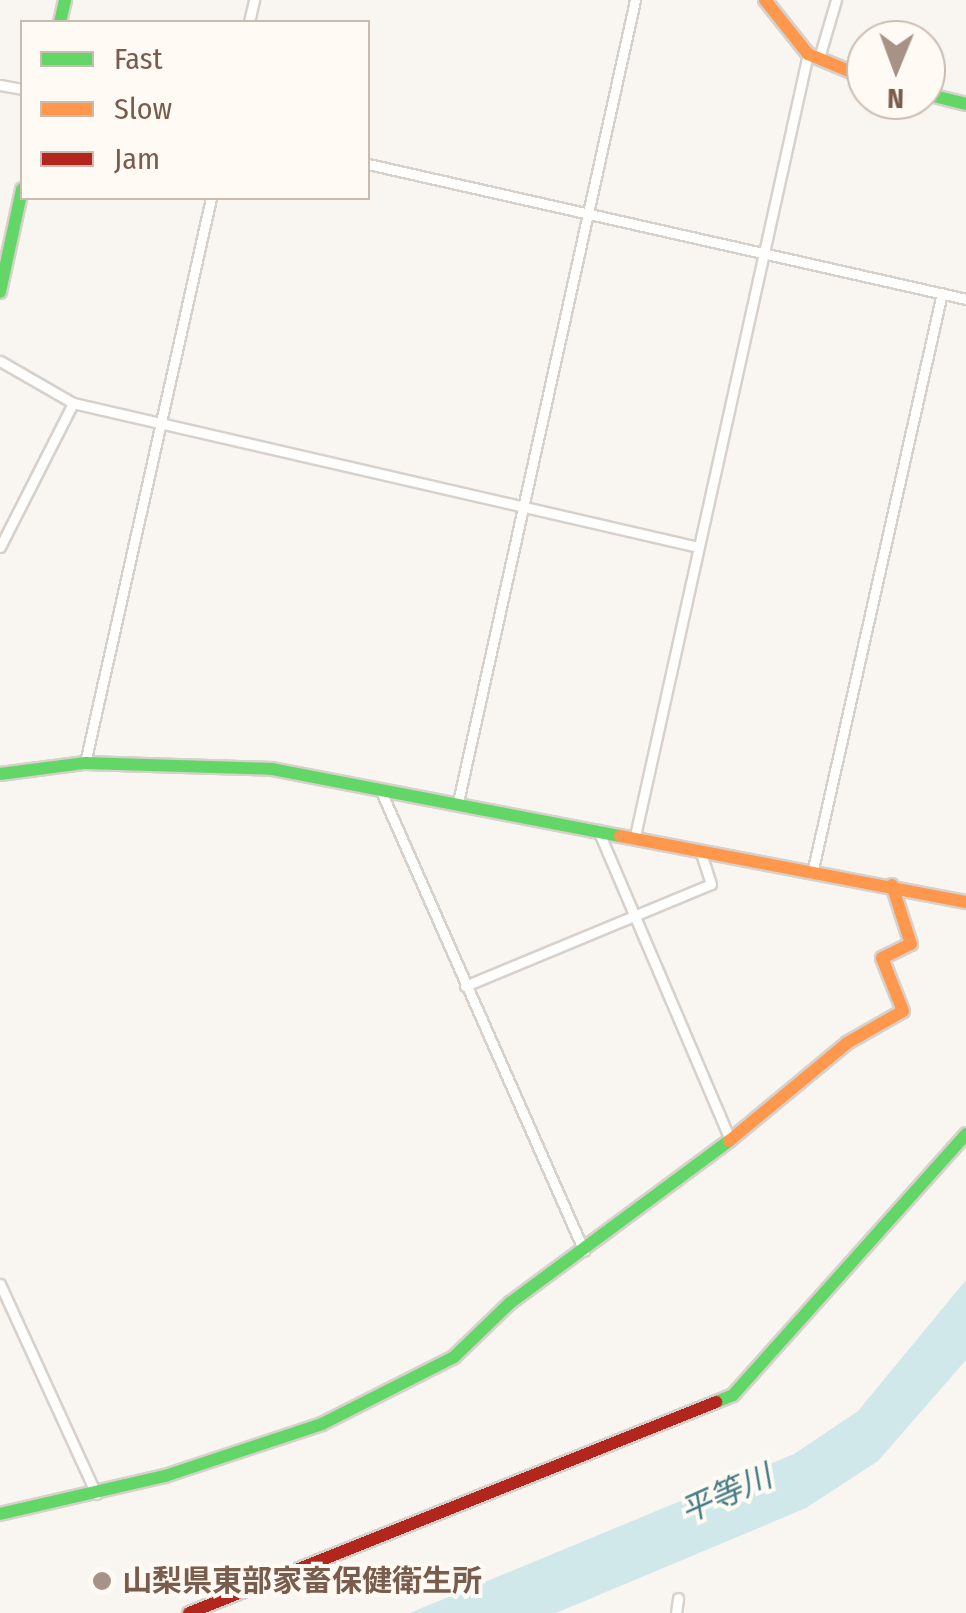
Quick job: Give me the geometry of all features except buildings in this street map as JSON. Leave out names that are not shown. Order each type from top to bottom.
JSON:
[{"type":"street","points":[[458,802],[635,0]]},
{"type":"street","points":[[765,0],[813,58],[846,70]]},
{"type":"street","points":[[635,836],[764,251],[813,58],[836,0]]},
{"type":"street","points":[[370,164],[966,299]]},
{"type":"street","points":[[0,292],[20,198]]},
{"type":"street","points":[[84,763],[211,200]]},
{"type":"street","points":[[813,868],[942,294]]},
{"type":"street","points":[[0,361],[72,404],[698,546]]},
{"type":"street","points":[[0,547],[72,404]]},
{"type":"street","points":[[0,774],[84,763],[272,769],[813,868],[966,902]]},
{"type":"street","points":[[378,786],[584,1251]]},
{"type":"street","points":[[598,830],[730,1140]]},
{"type":"street","points":[[465,986],[711,884],[700,849]]},
{"type":"street","points":[[0,1514],[96,1494],[322,1424],[434,1370],[510,1303],[730,1140],[870,1025],[903,1011],[882,958],[911,944],[892,885]]},
{"type":"street","points":[[189,1613],[733,1395],[966,1134]]},
{"type":"street","points":[[0,1284],[96,1494]]},
{"type":"street","points":[[676,1613],[678,1598]]},
{"type":"water","name":"平等川","points":[[966,1280],[966,1360],[878,1461],[806,1508],[556,1613],[410,1613],[794,1454],[858,1411]]},
{"type":"traffic: fast","points":[[60,20],[65,0]]},
{"type":"traffic: fast","points":[[946,99],[966,104]]},
{"type":"traffic: fast","points":[[0,292],[20,198]]},
{"type":"traffic: fast","points":[[0,774],[85,763],[272,769],[620,836]]},
{"type":"traffic: fast","points":[[716,1402],[733,1395],[966,1134]]},
{"type":"traffic: fast","points":[[0,1514],[165,1476],[322,1424],[454,1357],[510,1303],[729,1141]]},
{"type":"traffic: slow","points":[[765,0],[808,54],[846,70]]},
{"type":"traffic: slow","points":[[620,836],[966,902]]},
{"type":"traffic: slow","points":[[729,1141],[847,1043],[903,1011],[882,958],[911,944],[892,885]]},
{"type":"traffic: jam","points":[[189,1613],[716,1402]]},
{"type":"place","name":"山梨県東部家畜保健衛生所","points":[[102,1581]]}]
